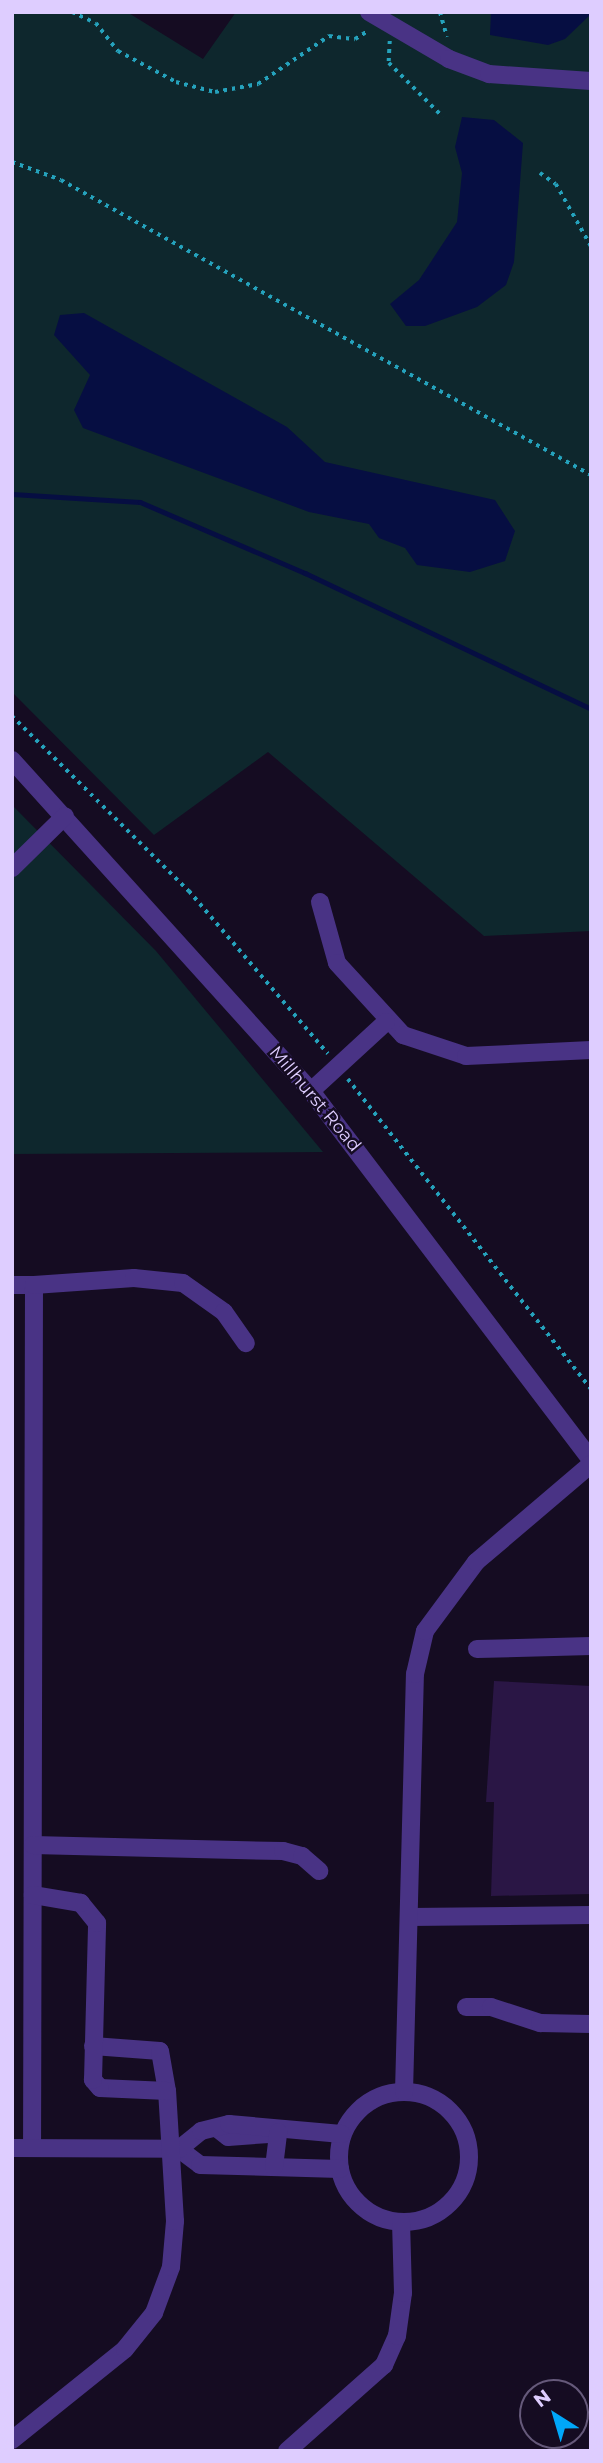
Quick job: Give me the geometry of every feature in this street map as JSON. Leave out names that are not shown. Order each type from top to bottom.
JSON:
[{"type":"street","points":[[369,12],[449,59],[489,74],[591,81]]},
{"type":"street","name":"Millhurst Road","points":[[12,760],[311,1091],[591,1462]]},
{"type":"street","points":[[12,868],[65,816]]},
{"type":"street","points":[[320,902],[337,963],[386,1021],[427,1048],[466,1056],[591,1050]]},
{"type":"street","points":[[311,1091],[386,1021]]},
{"type":"street","points":[[12,1284],[134,1278],[183,1283],[224,1312],[246,1343]]},
{"type":"street","points":[[32,2145],[34,1285]]},
{"type":"street","points":[[404,2092],[415,1674],[425,1631],[476,1562],[591,1462]]},
{"type":"street","points":[[477,1649],[591,1646]]},
{"type":"street","points":[[33,1845],[283,1851],[302,1856],[319,1871]]},
{"type":"street","points":[[33,1895],[82,1903],[97,1923],[93,2080],[100,2088],[167,2091]]},
{"type":"street","points":[[409,1917],[591,1915]]},
{"type":"street","points":[[466,2007],[491,2007],[540,2023],[591,2024]]},
{"type":"street","points":[[12,2440],[125,2349],[154,2313],[172,2256],[174,2149],[160,2050],[93,2046]]},
{"type":"street","points":[[404,2092],[447,2107],[460,2123],[469,2163],[452,2201],[434,2215],[401,2222],[361,2206],[340,2169],[342,2134],[368,2102],[404,2092]]},
{"type":"street","points":[[174,2149],[201,2131],[219,2130],[229,2124],[265,2126],[275,2132],[342,2134]]},
{"type":"street","points":[[274,2167],[275,2132]]},
{"type":"street","points":[[12,2148],[32,2145],[174,2149],[201,2165],[340,2169]]},
{"type":"street","points":[[287,2451],[384,2365],[397,2336],[403,2294],[401,2222]]},
{"type":"path","points":[[72,12],[96,23],[118,51],[176,82],[215,92],[258,84],[313,42],[329,36],[355,39],[386,22]]},
{"type":"path","points":[[440,12],[444,36],[455,43]]},
{"type":"path","points":[[12,162],[61,180],[591,475]]},
{"type":"path","points":[[540,173],[556,184],[591,246]]},
{"type":"path","points":[[12,716],[189,891],[338,1066],[591,1389]]},
{"type":"green space","points":[[12,12],[127,12],[203,59],[236,12],[591,12],[591,931],[484,936],[268,752],[154,835],[12,692]]},
{"type":"green space","points":[[12,805],[156,951],[323,1152],[12,1154]]},
{"type":"shaded area","points":[[491,12],[591,14],[565,39],[548,45],[490,35]]},
{"type":"shaded area","points":[[462,117],[494,120],[523,143],[514,262],[506,285],[477,307],[425,326],[406,326],[390,304],[419,280],[457,222],[462,173],[455,147]]},
{"type":"shaded area","points":[[84,313],[287,427],[325,462],[495,500],[515,531],[505,561],[470,572],[417,565],[405,548],[379,538],[369,524],[309,512],[83,428],[74,410],[90,375],[54,335],[60,315]]},
{"type":"building","points":[[494,1681],[591,1686],[591,1894],[491,1896],[494,1802],[486,1802]]},
{"type":"waterway","points":[[12,494],[140,502],[305,573],[591,709]]}]
